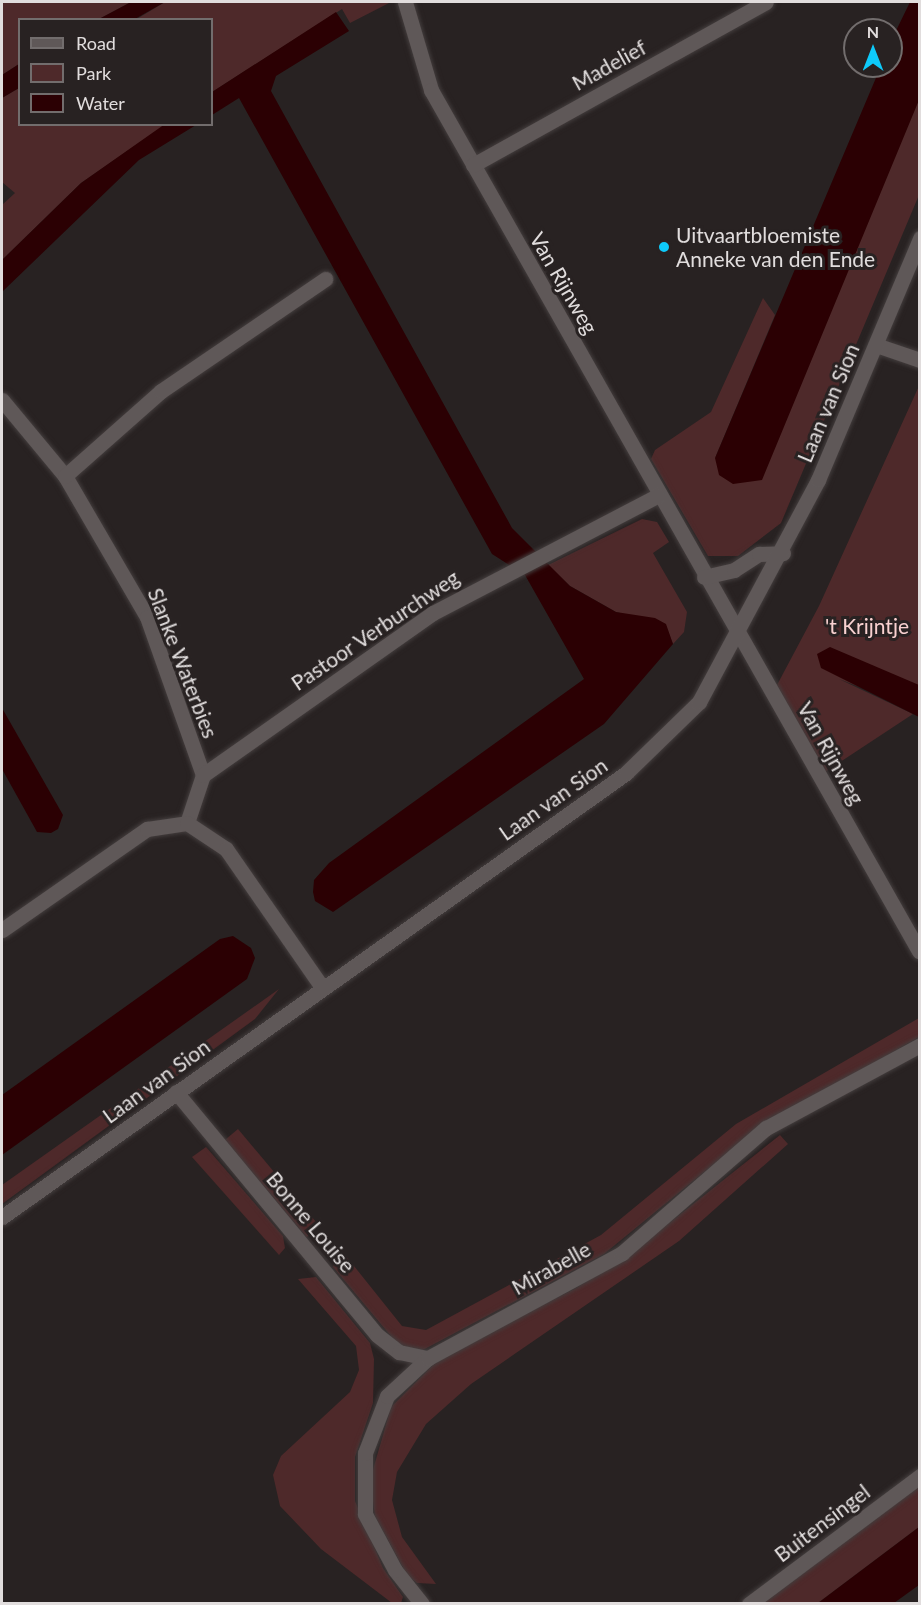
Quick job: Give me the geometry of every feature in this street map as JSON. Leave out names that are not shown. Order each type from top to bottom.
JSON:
[{"type":"street","name":"Van Rijnweg","points":[[405,2],[431,90],[657,496],[919,951]]},
{"type":"street","name":"Madelief","points":[[473,165],[766,2]]},
{"type":"street","name":"Laan van Sion","points":[[2,1217],[322,987],[626,773],[699,702],[783,553],[876,345],[920,238]]},
{"type":"street","points":[[65,476],[161,391],[325,279]]},
{"type":"street","points":[[876,345],[920,360]]},
{"type":"street","name":"Slanke Waterbies","points":[[2,400],[65,476],[147,617],[203,775]]},
{"type":"street","name":"Pastoor Verburchweg","points":[[203,775],[433,613],[657,496]]},
{"type":"street","points":[[705,577],[734,570],[759,554],[783,553]]},
{"type":"street","points":[[187,823],[203,775]]},
{"type":"street","points":[[2,930],[147,829],[187,823],[226,849],[322,987]]},
{"type":"street","name":"Mirabelle","points":[[422,1604],[374,1531],[362,1488],[365,1453],[387,1396],[428,1358],[622,1253],[766,1128],[920,1045]]},
{"type":"street","name":"Bonne Louise","points":[[176,1092],[377,1335],[399,1352],[428,1358]]},
{"type":"street","name":"Buitensingel","points":[[749,1604],[920,1476]]},
{"type":"green space","points":[[2,2],[131,2],[101,18],[18,18],[18,65],[2,75]]},
{"type":"green space","points":[[165,2],[391,2],[350,23],[342,9],[213,91],[213,18],[138,18]]},
{"type":"green space","points":[[18,89],[18,126],[164,126],[81,183],[2,260],[2,205],[15,193],[2,182],[2,98]]},
{"type":"green space","points":[[919,100],[919,195],[781,523],[738,556],[708,556],[651,459],[655,450],[711,412],[763,298],[775,315],[715,458]]},
{"type":"green space","name":"'t Krijntje","points":[[919,386],[919,710],[839,679],[913,714],[825,772],[777,685],[819,606]]},
{"type":"green space","points":[[642,519],[657,522],[669,542],[653,553],[687,612],[684,632],[673,644],[665,624],[616,612],[570,586],[548,565]]},
{"type":"green space","points":[[279,989],[255,1019],[2,1204],[2,1185]]},
{"type":"green space","points":[[919,1018],[919,1037],[753,1132],[604,1254],[423,1350],[400,1347],[333,1267],[334,1254],[342,1251],[402,1326],[426,1330],[601,1235],[736,1124]]},
{"type":"green space","points":[[238,1129],[320,1226],[307,1237],[225,1140]]},
{"type":"green space","points":[[780,1135],[788,1144],[679,1241],[471,1384],[426,1424],[397,1472],[392,1500],[402,1537],[436,1584],[417,1583],[407,1575],[375,1516],[370,1480],[391,1407],[440,1358],[578,1287],[634,1251]]},
{"type":"green space","points":[[206,1147],[283,1236],[285,1248],[279,1255],[192,1157]]},
{"type":"green space","points":[[316,1277],[370,1343],[374,1359],[373,1403],[355,1457],[355,1501],[383,1568],[403,1597],[401,1603],[392,1603],[321,1549],[280,1506],[273,1475],[281,1456],[350,1392],[359,1370],[356,1346],[298,1279]]},
{"type":"green space","points":[[919,1486],[919,1527],[818,1603],[764,1603]]},
{"type":"water","points":[[131,2],[165,2],[137,18],[101,18]]},
{"type":"water","points":[[910,2],[919,2],[919,100],[762,480],[733,484],[719,475],[715,458],[876,78],[903,78],[902,18]]},
{"type":"water","points":[[336,12],[349,31],[276,76],[271,91],[512,528],[570,586],[616,612],[655,618],[666,624],[673,644],[604,724],[333,912],[315,901],[313,892],[314,880],[329,863],[584,679],[525,575],[492,554],[239,98],[213,114],[213,91]]},
{"type":"water","points":[[18,65],[18,89],[2,98],[2,75]]},
{"type":"water","points":[[162,126],[194,126],[139,160],[2,292],[2,260],[81,183]]},
{"type":"water","points":[[830,647],[919,685],[919,717],[821,668],[817,654]]},
{"type":"water","points":[[2,708],[63,815],[58,829],[51,833],[37,832],[2,769]]},
{"type":"water","points":[[233,936],[251,948],[255,958],[247,979],[2,1155],[2,1095],[220,939]]},
{"type":"water","points":[[919,1527],[919,1585],[894,1603],[818,1603]]},
{"type":"place","name":"Uitvaartbloemiste Anneke van den Ende","points":[[664,247]]}]
